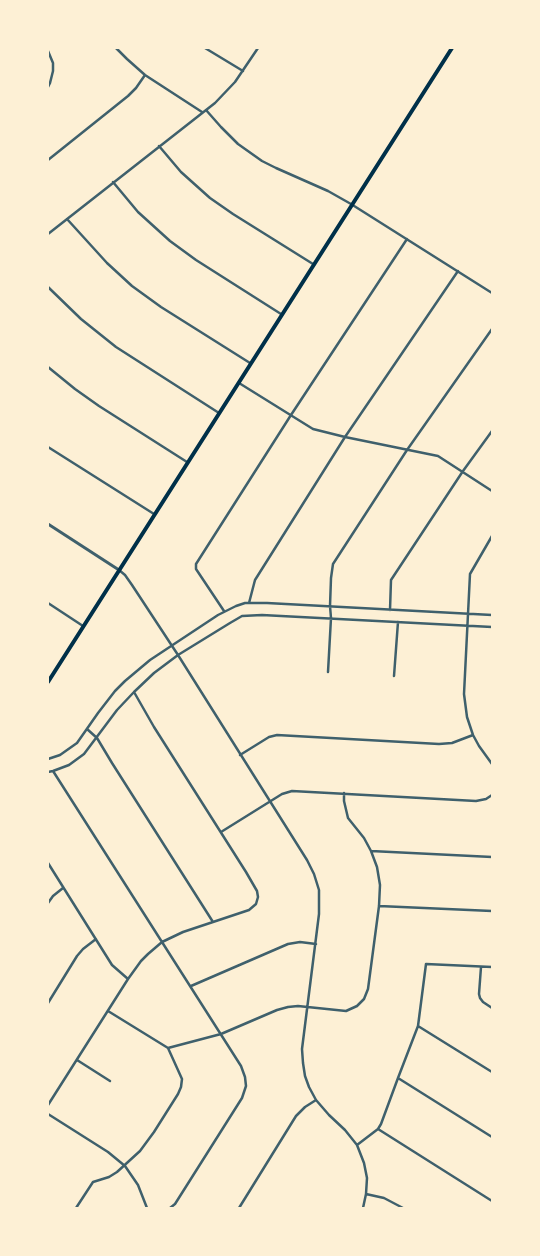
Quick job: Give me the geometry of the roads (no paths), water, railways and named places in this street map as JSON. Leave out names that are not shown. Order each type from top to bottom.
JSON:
[{"type":"main road","points":[[48,680],[452,48]]},
{"type":"street","points":[[116,48],[145,75],[202,112]]},
{"type":"street","points":[[205,48],[243,71]]},
{"type":"street","points":[[48,234],[206,110],[225,93],[243,71],[258,48]]},
{"type":"street","points":[[48,51],[54,71],[48,88]]},
{"type":"street","points":[[48,160],[128,96],[145,75]]},
{"type":"street","points":[[206,110],[238,144],[262,161],[351,204],[492,293]]},
{"type":"street","points":[[159,146],[181,172],[210,198],[313,264]]},
{"type":"street","points":[[113,182],[138,212],[170,241],[196,260],[281,314]]},
{"type":"street","points":[[67,219],[106,263],[132,286],[250,363]]},
{"type":"street","points":[[224,612],[199,574],[196,566],[291,415],[407,239]]},
{"type":"street","points":[[248,603],[255,580],[345,437],[458,271]]},
{"type":"street","points":[[48,287],[81,319],[116,347],[218,413]]},
{"type":"street","points":[[328,672],[330,606],[334,564],[407,450],[492,329]]},
{"type":"street","points":[[48,368],[90,400],[187,462]]},
{"type":"street","points":[[238,382],[312,429],[438,456],[492,491]]},
{"type":"street","points":[[390,610],[391,580],[463,471],[492,431]]},
{"type":"street","points":[[48,447],[154,514]]},
{"type":"street","points":[[48,524],[125,575],[172,645],[311,867],[316,879],[320,905],[302,1049],[302,1063],[307,1082],[316,1100],[357,1144],[366,1171],[366,1194],[363,1208]]},
{"type":"street","points":[[492,536],[470,574],[464,694],[467,718],[473,734],[481,750],[492,764]]},
{"type":"street","points":[[48,603],[83,626]]},
{"type":"street","points":[[48,760],[69,750],[77,743],[98,713],[125,681],[150,660],[236,606],[248,603],[267,603],[492,616]]},
{"type":"street","points":[[48,772],[69,765],[84,754],[117,710],[154,673],[178,655],[242,616],[262,614],[492,627]]},
{"type":"street","points":[[394,676],[398,622]]},
{"type":"street","points":[[48,1105],[141,961],[162,942],[183,932],[249,910],[256,904],[258,897],[257,891],[134,692]]},
{"type":"street","points":[[87,729],[97,738],[213,922]]},
{"type":"street","points":[[240,755],[269,737],[276,735],[445,744],[473,734]]},
{"type":"street","points":[[53,771],[243,1070],[246,1083],[242,1098],[196,1172],[175,1204],[170,1208]]},
{"type":"street","points":[[221,832],[282,794],[292,791],[476,801],[492,795]]},
{"type":"street","points":[[168,1048],[220,1034],[277,1010],[292,1006],[346,1011],[357,1006],[364,999],[368,989],[380,894],[378,874],[371,850],[348,818],[344,793]]},
{"type":"street","points":[[371,850],[492,857]]},
{"type":"street","points":[[48,863],[112,965],[128,979]]},
{"type":"street","points":[[48,902],[63,888]]},
{"type":"street","points":[[379,906],[492,911]]},
{"type":"street","points":[[48,1003],[77,956],[96,939]]},
{"type":"street","points":[[190,986],[288,944],[300,942],[316,944]]},
{"type":"street","points":[[357,1144],[381,1124],[418,1026],[426,964],[492,967]]},
{"type":"street","points":[[481,967],[480,998],[492,1008]]},
{"type":"street","points":[[76,1208],[93,1182],[112,1175],[125,1166],[146,1144],[180,1090],[182,1079],[168,1048],[108,1012]]},
{"type":"street","points":[[418,1026],[492,1072]]},
{"type":"street","points":[[77,1060],[110,1081]]},
{"type":"street","points":[[398,1078],[492,1137]]},
{"type":"street","points":[[239,1208],[296,1116],[316,1100]]},
{"type":"street","points":[[48,1114],[108,1152],[125,1166],[138,1185],[147,1208]]},
{"type":"street","points":[[378,1128],[492,1201]]},
{"type":"street","points":[[366,1194],[384,1198],[403,1208]]}]
